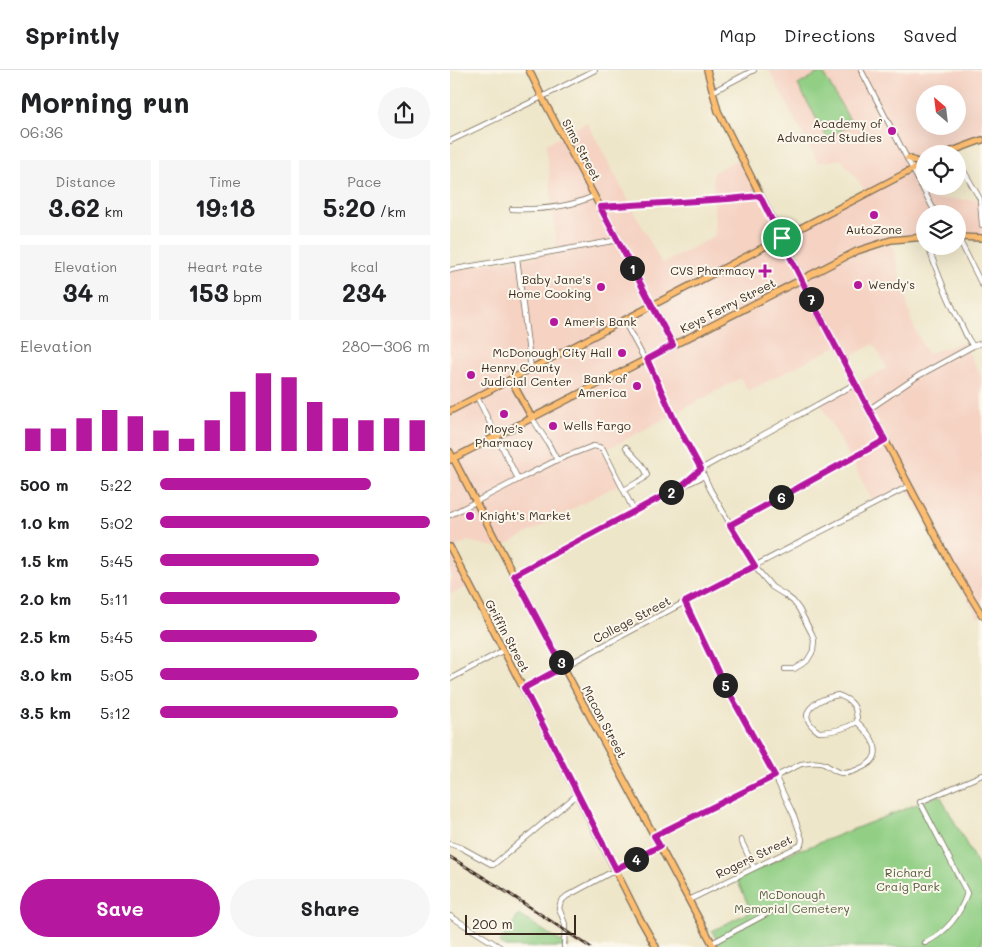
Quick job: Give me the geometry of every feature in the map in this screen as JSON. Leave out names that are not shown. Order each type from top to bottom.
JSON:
[{"type":"main road","name":"Sims Street","points":[[529,70],[673,345]]},
{"type":"main road","points":[[707,70],[722,121],[868,410],[950,563],[982,615]]},
{"type":"main road","points":[[966,146],[982,140]]},
{"type":"main road","points":[[908,158],[916,162]]},
{"type":"main road","points":[[450,411],[914,169]]},
{"type":"main road","points":[[966,237],[982,238]]},
{"type":"main road","name":"Keys Ferry Street","points":[[451,457],[497,436],[842,258],[865,248],[892,240],[916,238]]},
{"type":"main road","points":[[511,380],[532,418]]},
{"type":"main road","name":"Macon Street","points":[[451,457],[713,945]]},
{"type":"main road","name":"Griffin Street","points":[[450,547],[656,947]]},
{"type":"street","points":[[450,141],[595,70]]},
{"type":"street","points":[[712,92],[754,70]]},
{"type":"street","points":[[861,70],[932,205]]},
{"type":"street","points":[[966,175],[980,199],[982,225]]},
{"type":"street","points":[[512,209],[556,207],[594,196]]},
{"type":"street","points":[[600,207],[760,196]]},
{"type":"street","points":[[450,270],[618,240]]},
{"type":"street","points":[[966,253],[982,285]]},
{"type":"street","points":[[931,255],[950,303],[962,325],[966,338],[972,346]]},
{"type":"street","points":[[517,258],[531,369]]},
{"type":"street","points":[[624,321],[646,359],[675,421],[730,525],[755,566],[772,587],[793,601],[812,634],[814,646],[808,661],[794,670],[785,669]]},
{"type":"street","points":[[868,410],[918,376],[972,346],[982,343]]},
{"type":"street","points":[[684,485],[701,469],[855,384]]},
{"type":"street","points":[[477,397],[518,479]]},
{"type":"street","points":[[532,418],[557,460]]},
{"type":"street","points":[[730,525],[885,440]]},
{"type":"street","points":[[450,515],[557,460],[596,446],[603,449],[634,511]]},
{"type":"street","points":[[624,490],[643,479],[646,475],[644,468],[626,447]]},
{"type":"street","points":[[514,575],[704,476]]},
{"type":"street","name":"College Street","points":[[524,688],[909,486]]},
{"type":"street","name":"Rogers Street","points":[[685,602],[720,676],[775,776],[802,838],[801,845],[689,900]]},
{"type":"street","points":[[450,679],[504,650]]},
{"type":"street","points":[[654,836],[801,764],[822,763],[843,774],[867,765],[875,756],[876,747],[872,737],[857,722],[855,706],[849,699],[838,694],[820,699],[811,706],[808,715],[808,721],[818,732],[848,727],[857,722]]},
{"type":"street","points":[[925,943],[939,935],[951,924],[960,910],[967,893],[920,802],[982,775]]},
{"type":"street","points":[[450,844],[462,848],[493,865],[578,794]]},
{"type":"street","points":[[741,840],[754,868]]},
{"type":"street","points":[[564,947],[564,924],[559,910],[560,901],[660,846]]},
{"type":"street","points":[[713,945],[772,911]]},
{"type":"street","points":[[450,916],[500,947]]},
{"type":"shaded area","points":[[769,70],[982,70],[982,135],[962,145],[916,145],[916,168],[913,169],[916,174],[916,195],[928,195],[930,199],[982,200],[982,237],[966,236],[966,205],[916,205],[916,238],[891,242],[911,320],[927,354],[963,342],[982,378],[982,615],[978,617],[906,488],[875,505],[820,402],[887,368],[874,344],[845,359],[837,346],[748,391],[741,378],[604,451],[621,483],[500,548],[467,541],[456,547],[471,586],[450,594],[450,269],[557,253],[546,144],[587,122],[662,264],[715,236],[713,173],[741,157],[780,236],[865,190],[841,159],[818,163]]},
{"type":"green space","points":[[822,71],[852,124],[827,138],[798,85]]},
{"type":"green space","name":"Richard Craig Park","points":[[940,795],[982,873],[982,947],[721,947],[712,931],[751,911],[737,880],[799,849],[806,848]]},
{"type":"green space","points":[[519,915],[569,947],[506,947],[499,943]]},
{"type":"railway","points":[[450,857],[590,947]]},
{"type":"place","name":"Academy of Advanced Studies","points":[[892,131]]},
{"type":"place","name":"AutoZone","points":[[874,215]]},
{"type":"place","name":"CVS Pharmacy","points":[[765,271]]},
{"type":"place","name":"Wendy's","points":[[858,285]]},
{"type":"place","name":"Baby Jane's Home Cooking","points":[[601,287]]},
{"type":"place","name":"Ameris Bank","points":[[554,322]]},
{"type":"place","name":"McDonough City Hall","points":[[622,353]]},
{"type":"place","name":"Henry County Judicial Center","points":[[471,375]]},
{"type":"place","name":"Bank of America","points":[[637,386]]},
{"type":"place","name":"Moye's Pharmacy","points":[[504,414]]},
{"type":"place","name":"Wells Fargo","points":[[553,426]]},
{"type":"place","name":"Knight's Market","points":[[470,516]]},
{"type":"route","points":[[760,196],[782,238],[814,305],[885,440],[730,525],[755,566],[685,602],[720,676],[775,776],[654,836],[660,846],[616,869],[524,688],[563,667],[514,575],[684,485],[701,469],[675,421],[647,359],[673,345],[600,207],[760,196]]},
{"type":"park label","name":"McDonough Memorial Cemetery","points":[[792,902]]}]
